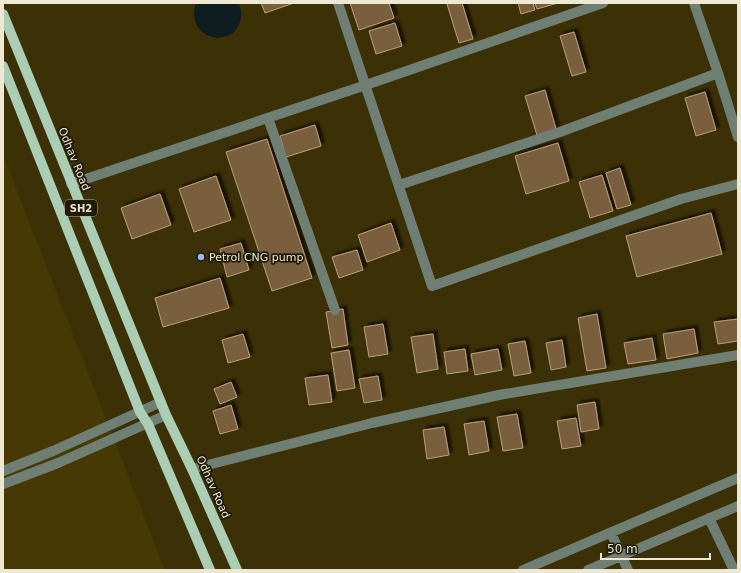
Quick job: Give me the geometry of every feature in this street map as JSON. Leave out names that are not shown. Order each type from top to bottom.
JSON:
[{"type":"main road","name":"Odhav Road","points":[[3,14],[161,402]]},
{"type":"main road","name":"SH2","points":[[3,66],[140,412],[148,424],[210,570]]},
{"type":"main road","name":"SH2","points":[[161,402],[166,415]]},
{"type":"main road","name":"Odhav Road","points":[[166,415],[192,469],[236,570]]},
{"type":"street","points":[[338,3],[432,286],[681,199],[738,184]]},
{"type":"street","points":[[72,184],[603,3]]},
{"type":"street","points":[[694,3],[738,137]]},
{"type":"street","points":[[399,185],[560,132],[718,73]]},
{"type":"street","points":[[268,118],[335,310]]},
{"type":"street","points":[[192,469],[372,423],[499,395],[738,355]]},
{"type":"street","points":[[3,471],[53,452],[161,402]]},
{"type":"street","points":[[3,484],[58,463],[166,415]]},
{"type":"street","points":[[523,570],[738,478]]},
{"type":"street","points":[[588,570],[738,506]]},
{"type":"street","points":[[709,518],[734,570]]},
{"type":"street","points":[[611,532],[628,570]]},
{"type":"shaded area","points":[[196,3],[238,3],[241,9],[241,18],[237,28],[230,35],[221,38],[212,37],[203,33],[197,26],[194,16]]},
{"type":"shaded area","points":[[3,155],[165,570],[3,570]]},
{"type":"building","points":[[261,3],[294,3],[265,13]]},
{"type":"building","points":[[350,3],[389,3],[394,18],[359,30]]},
{"type":"building","points":[[462,3],[473,39],[459,43],[447,4]]},
{"type":"building","points":[[518,3],[533,3],[535,10],[521,14]]},
{"type":"building","points":[[535,3],[558,3],[537,9]]},
{"type":"building","points":[[395,23],[402,46],[376,54],[369,31]]},
{"type":"building","points":[[574,32],[586,72],[572,76],[560,36]]},
{"type":"building","points":[[545,90],[556,129],[537,135],[525,96]]},
{"type":"building","points":[[705,92],[716,130],[696,136],[685,98]]},
{"type":"building","points":[[315,125],[321,146],[286,157],[280,136]]},
{"type":"building","points":[[267,139],[312,278],[272,291],[226,152]]},
{"type":"building","points":[[558,143],[569,181],[526,194],[515,156]]},
{"type":"building","points":[[620,168],[631,205],[617,209],[606,173]]},
{"type":"building","points":[[602,175],[613,211],[590,218],[579,182]]},
{"type":"building","points":[[216,176],[231,220],[194,232],[179,189]]},
{"type":"building","points":[[160,194],[171,225],[132,239],[121,208]]},
{"type":"building","points":[[711,213],[722,254],[637,277],[626,236]]},
{"type":"building","points":[[391,223],[400,250],[367,262],[358,235]]},
{"type":"building","points":[[241,243],[249,270],[227,277],[220,249]]},
{"type":"building","points":[[357,250],[363,270],[339,278],[332,257]]},
{"type":"building","points":[[220,278],[229,308],[163,327],[155,298]]},
{"type":"building","points":[[343,309],[348,345],[332,348],[326,312]]},
{"type":"building","points":[[597,314],[606,368],[587,371],[578,318]]},
{"type":"building","points":[[738,319],[738,341],[718,344],[714,322]]},
{"type":"building","points":[[383,324],[388,354],[369,357],[364,327]]},
{"type":"building","points":[[694,329],[698,353],[667,359],[663,334]]},
{"type":"building","points":[[243,334],[250,357],[228,363],[222,340]]},
{"type":"building","points":[[433,334],[438,369],[417,373],[411,337]]},
{"type":"building","points":[[652,338],[656,360],[628,364],[624,343]]},
{"type":"building","points":[[562,340],[566,367],[551,370],[546,343]]},
{"type":"building","points":[[525,341],[531,373],[514,376],[508,344]]},
{"type":"building","points":[[465,349],[468,371],[447,374],[444,352]]},
{"type":"building","points":[[498,349],[502,370],[475,375],[471,354]]},
{"type":"building","points":[[349,350],[355,388],[337,391],[331,353]]},
{"type":"building","points":[[328,375],[332,402],[309,405],[305,378]]},
{"type":"building","points":[[378,376],[382,400],[364,403],[359,379]]},
{"type":"building","points":[[231,382],[237,397],[220,404],[214,389]]},
{"type":"building","points":[[595,402],[599,429],[581,432],[577,405]]},
{"type":"building","points":[[231,405],[238,429],[220,434],[213,411]]},
{"type":"building","points":[[517,414],[523,448],[503,451],[497,417]]},
{"type":"building","points":[[576,418],[581,446],[562,449],[557,421]]},
{"type":"building","points":[[484,421],[489,451],[469,455],[464,424]]},
{"type":"building","points":[[444,427],[449,455],[427,459],[423,430]]},
{"type":"place","name":"Petrol CNG pump","points":[[201,257]]}]
